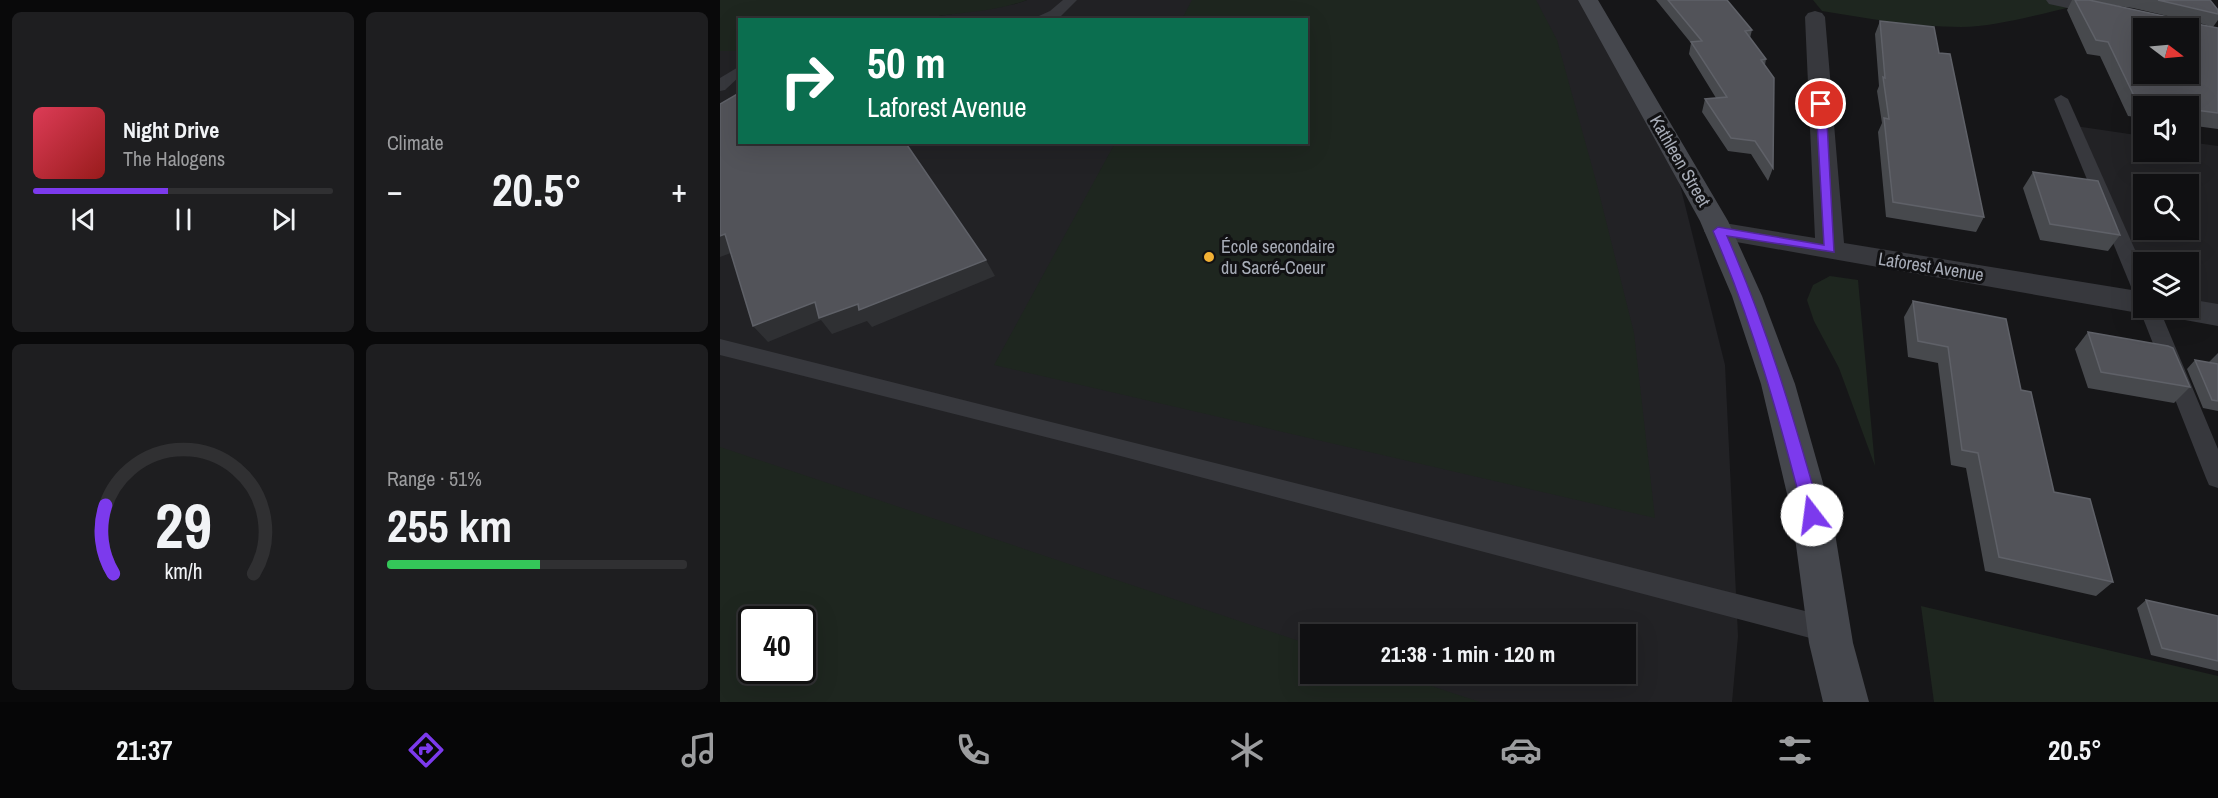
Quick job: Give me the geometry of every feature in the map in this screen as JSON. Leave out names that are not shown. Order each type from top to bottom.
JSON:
[{"type":"street","name":"Kathleen Street","points":[[1588,0],[1718,231],[1747,296],[1778,384],[1812,515],[1830,637],[1846,702]]},
{"type":"street","points":[[2056,0],[2139,18]]},
{"type":"street","points":[[1815,17],[1830,250]]},
{"type":"street","name":"Laforest Avenue","points":[[1718,231],[2133,301]]},
{"type":"street","points":[[2199,312],[2218,315]]},
{"type":"street","name":"Kathleen Street","points":[[1821,702],[1830,637]]},
{"type":"lane","points":[[1042,18],[1055,14],[1071,0]]},
{"type":"lane","points":[[720,87],[728,77],[738,71]]},
{"type":"lane","points":[[720,93],[738,89]]},
{"type":"lane","points":[[2061,99],[2133,268]]},
{"type":"lane","points":[[2154,318],[2218,478]]},
{"type":"lane","points":[[720,347],[1113,445],[1830,637]]},
{"type":"shaded area","points":[[720,0],[1027,0],[987,10],[926,18],[738,18],[738,51],[720,51]]},
{"type":"shaded area","name":"École secondaire du Sacré-Coeur","points":[[1027,0],[1585,0],[1671,149],[1725,365],[1738,636],[1732,702],[720,702],[720,51],[738,51],[738,144],[1308,144],[1308,18],[926,18],[1015,4]]},
{"type":"shaded area","points":[[1192,0],[1536,0],[1557,40],[1596,181],[1634,333],[1655,518],[994,365],[1114,144],[1308,144],[1308,18],[1183,18]]},
{"type":"shaded area","points":[[1813,0],[2047,0],[2075,6],[1989,25],[1943,27],[1891,22],[1822,11]]},
{"type":"shaded area","points":[[2075,126],[2133,135],[2133,162],[2199,162],[2199,143],[2218,146],[2218,312],[2199,309],[2199,252],[2133,252],[2133,264]]},
{"type":"shaded area","points":[[1830,276],[1858,280],[1875,466],[1839,368],[1814,321],[1807,300],[1813,285]]},
{"type":"shaded area","points":[[720,447],[1300,641],[1300,684],[1425,684],[1480,702],[720,702]]},
{"type":"shaded area","points":[[1921,606],[2218,676],[2218,702],[1934,702]]},
{"type":"building","points":[[1668,0],[1727,0],[1752,30],[1745,31],[1766,59],[1761,60],[1774,78],[1773,168],[1755,141],[1731,138],[1705,99],[1727,97],[1691,42],[1702,41]]},
{"type":"building","points":[[2075,0],[2089,0],[2168,17],[2195,17],[2133,18],[2133,84],[2199,84],[2199,24],[2218,28],[2218,113],[2199,110],[2199,96],[2134,96],[2108,42],[2096,40]]},
{"type":"building","points":[[2158,0],[2210,0],[2218,10],[2218,14]]},
{"type":"building","points":[[1880,21],[1934,27],[1939,53],[1950,54],[1984,217],[1893,202],[1884,118],[1889,119],[1883,77],[1885,78]]},
{"type":"building","points":[[738,94],[738,144],[906,144],[986,260],[859,310],[858,304],[819,318],[815,302],[753,326],[725,234],[720,236],[720,104]]},
{"type":"building","points":[[2033,172],[2098,181],[2120,235],[2050,224]]},
{"type":"building","points":[[1913,301],[2006,319],[2021,390],[2031,392],[2054,492],[2090,499],[2113,582],[1999,557],[1978,453],[1962,450],[1948,347],[1918,341]]},
{"type":"building","points":[[2088,332],[2173,348],[2190,387],[2101,372]]},
{"type":"building","points":[[2195,360],[2218,364],[2218,401],[2212,400]]},
{"type":"building","points":[[2146,600],[2218,616],[2218,661],[2162,648]]},
{"type":"place","name":"École secondaire du Sacré-Coeur","points":[[1209,257]]},
{"type":"route","points":[[1812,515],[1778,384],[1747,296],[1718,231],[1830,250],[1821,104]]}]
